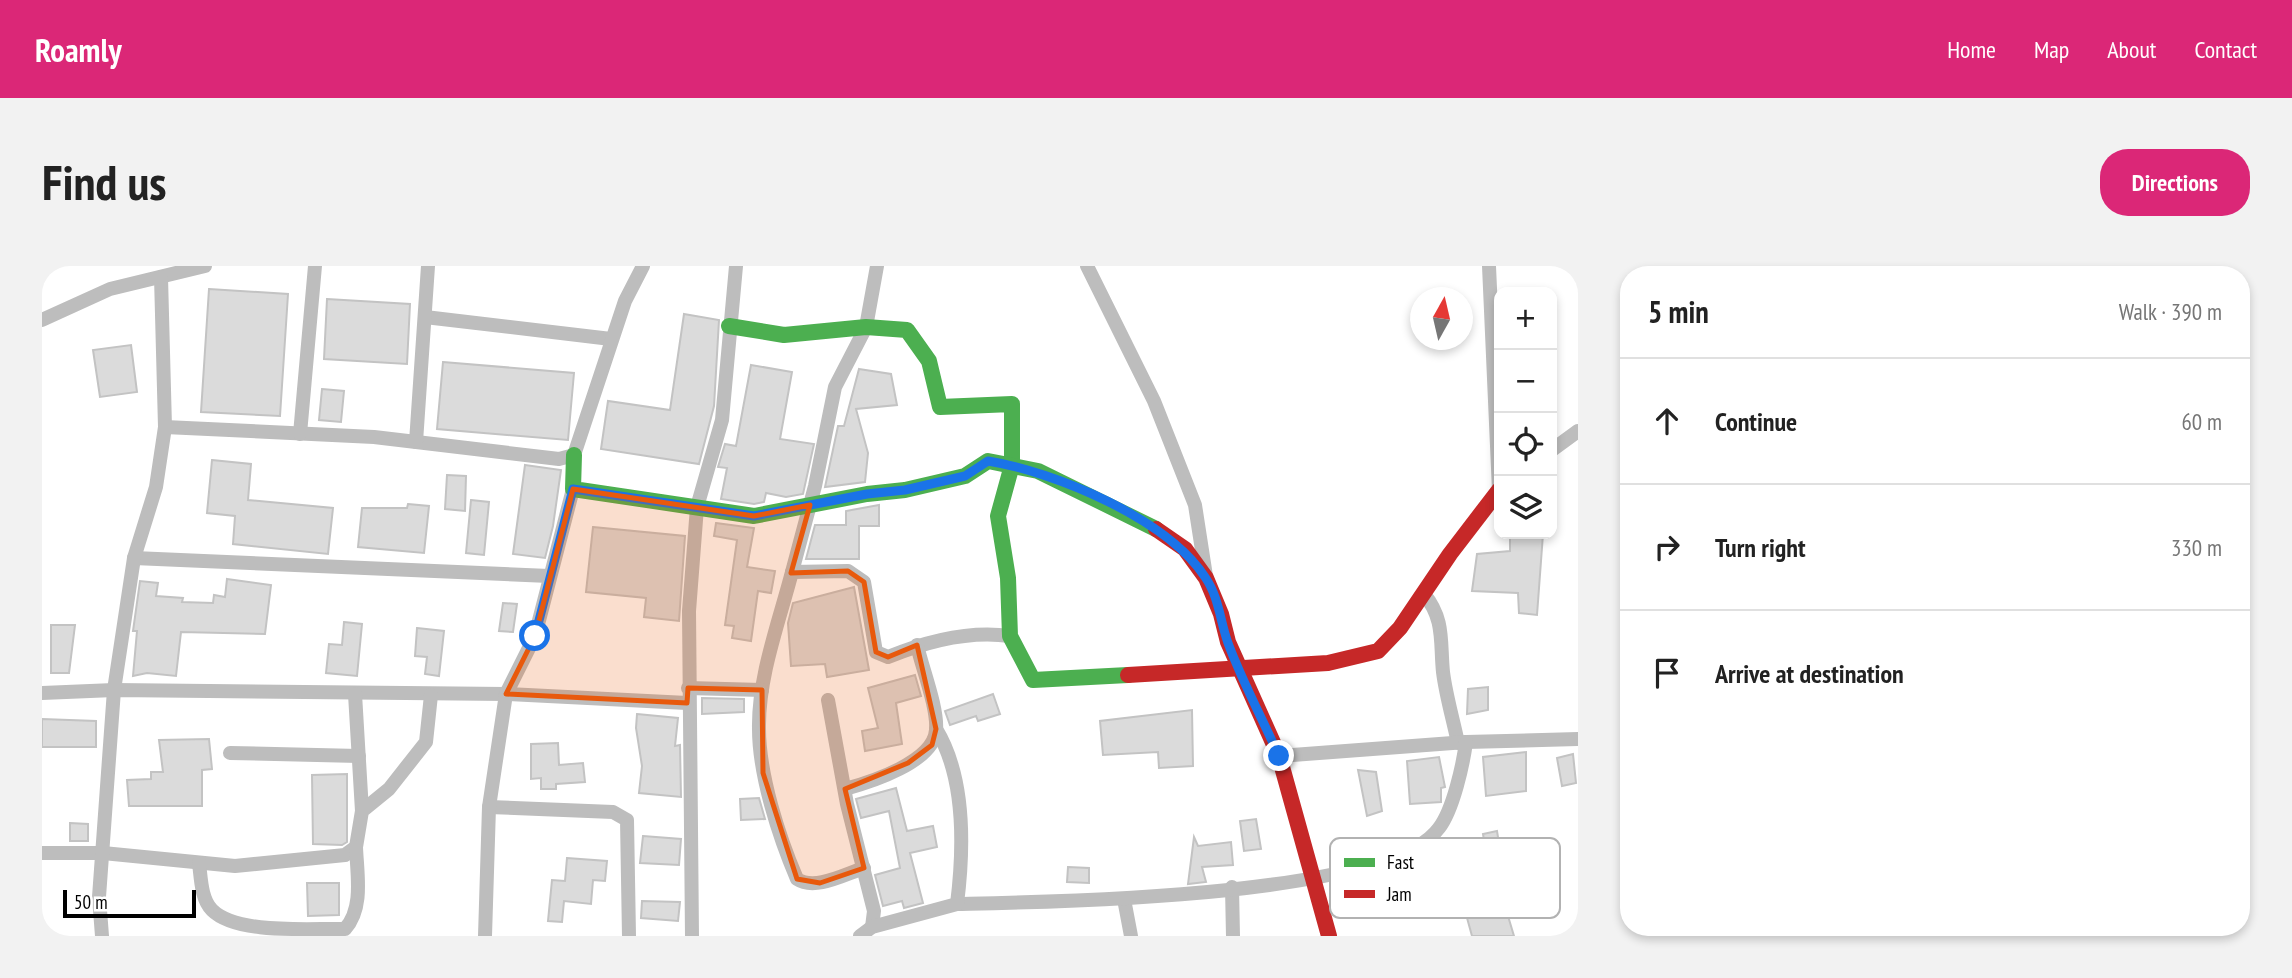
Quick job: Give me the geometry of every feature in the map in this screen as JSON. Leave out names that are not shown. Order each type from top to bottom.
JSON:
[{"type":"street","points":[[42,270],[48,266]]},
{"type":"street","points":[[42,320],[110,289],[205,266]]},
{"type":"street","points":[[300,433],[315,266]]},
{"type":"street","points":[[416,442],[428,266]]},
{"type":"street","points":[[485,936],[489,807],[506,694],[535,636],[573,489],[574,455],[611,339],[625,301],[643,266]]},
{"type":"street","points":[[692,936],[688,611],[697,507],[722,421],[736,266]]},
{"type":"street","points":[[864,868],[820,883],[804,884],[797,879],[763,773],[759,729],[762,690],[810,505],[835,387],[866,327],[877,266]]},
{"type":"street","points":[[1087,266],[1154,401],[1195,505],[1206,578],[1240,668],[1279,756],[1329,936]]},
{"type":"street","points":[[1489,266],[1498,476]]},
{"type":"street","points":[[102,936],[99,897],[114,690],[134,558],[156,487],[165,427],[161,277]]},
{"type":"street","points":[[425,317],[611,339]]},
{"type":"street","points":[[730,326],[784,335],[866,327],[907,330],[929,361],[940,407],[1012,404],[1012,465],[998,516],[1008,578],[1010,636],[1024,660],[1028,675],[1033,680],[1328,663],[1378,651],[1400,628],[1494,497]]},
{"type":"street","points":[[165,427],[416,442],[559,459],[574,455]]},
{"type":"street","points":[[1557,446],[1578,431]]},
{"type":"street","points":[[573,489],[754,516],[905,490],[965,476],[988,461],[1038,471],[1144,521],[1185,549],[1206,578]]},
{"type":"street","points":[[134,558],[549,576]]},
{"type":"street","points":[[792,572],[848,571],[864,582],[876,652],[888,657],[917,645],[983,632],[1010,636]]},
{"type":"street","points":[[1424,594],[1433,605],[1441,625],[1443,670],[1462,742],[1462,770],[1439,828],[1426,838]]},
{"type":"street","points":[[917,645],[936,729],[945,744],[961,814],[957,904]]},
{"type":"street","points":[[42,693],[114,690],[431,695],[688,695],[762,690]]},
{"type":"street","points":[[200,863],[203,894],[211,910],[234,925],[260,931],[345,929],[354,920],[357,906],[356,847],[362,811],[355,694]]},
{"type":"street","points":[[362,811],[389,789],[426,742],[431,695]]},
{"type":"street","points":[[828,700],[845,789],[874,911],[872,927]]},
{"type":"street","points":[[845,789],[877,780],[908,763],[932,745],[936,729]]},
{"type":"street","points":[[1279,756],[1462,742],[1578,739]]},
{"type":"street","points":[[230,752],[359,756]]},
{"type":"street","points":[[489,807],[613,813],[626,820],[629,936]]},
{"type":"street","points":[[42,853],[103,853],[235,866],[345,855],[356,847]]},
{"type":"street","points":[[860,936],[872,927],[957,904],[1124,899],[1314,880],[1330,876]]},
{"type":"street","points":[[1232,887],[1233,936]]},
{"type":"street","points":[[1124,899],[1131,936]]},
{"type":"highlighted area","points":[[573,489],[754,516],[810,505],[791,573],[848,571],[864,582],[876,652],[888,657],[917,645],[936,729],[932,745],[908,763],[845,789],[864,868],[820,883],[797,879],[763,773],[762,690],[688,688],[687,703],[506,694],[535,636]]},
{"type":"building","points":[[209,289],[288,294],[280,416],[201,412]]},
{"type":"building","points":[[327,299],[410,304],[407,364],[324,359]]},
{"type":"building","points":[[684,314],[719,320],[714,406],[699,464],[601,449],[608,401],[670,410]]},
{"type":"building","points":[[131,345],[137,392],[100,397],[93,350]]},
{"type":"building","points":[[443,362],[574,373],[568,440],[437,429]]},
{"type":"building","points":[[751,365],[792,372],[780,439],[814,444],[803,494],[786,497],[766,493],[764,502],[754,504],[721,499],[727,468],[718,467],[725,444],[736,446]]},
{"type":"building","points":[[859,369],[891,374],[897,405],[856,409],[868,453],[865,482],[825,487],[838,426],[844,426]]},
{"type":"building","points":[[322,389],[344,391],[341,422],[319,420]]},
{"type":"building","points":[[212,460],[251,464],[248,500],[333,508],[328,554],[233,544],[235,516],[207,513]]},
{"type":"building","points":[[525,465],[561,470],[553,526],[545,558],[513,554]]},
{"type":"building","points":[[447,475],[466,476],[465,511],[445,509]]},
{"type":"building","points":[[471,500],[489,502],[484,555],[466,553]]},
{"type":"building","points":[[408,504],[429,506],[424,553],[358,547],[362,508],[407,508]]},
{"type":"building","points":[[879,505],[879,526],[859,526],[859,559],[806,559],[815,525],[846,525],[846,511]]},
{"type":"building","points":[[716,523],[754,528],[747,567],[775,571],[771,593],[758,591],[751,641],[732,638],[734,626],[725,625],[737,540],[714,536]]},
{"type":"building","points":[[593,527],[685,536],[679,621],[644,617],[646,598],[586,592]]},
{"type":"building","points":[[1510,539],[1543,539],[1537,615],[1519,613],[1518,593],[1472,591],[1477,554],[1510,551]]},
{"type":"building","points":[[227,579],[271,585],[265,634],[181,632],[176,676],[147,673],[133,676],[137,631],[133,631],[140,581],[158,583],[156,596],[183,598],[182,602],[213,603],[214,595],[225,597]]},
{"type":"building","points":[[854,587],[869,670],[827,677],[825,664],[791,666],[788,623],[793,603]]},
{"type":"building","points":[[503,603],[517,604],[513,632],[499,631]]},
{"type":"building","points":[[344,622],[362,624],[357,676],[326,673],[329,644],[342,645]]},
{"type":"building","points":[[51,625],[75,625],[69,673],[51,673]]},
{"type":"building","points":[[417,628],[444,631],[439,676],[425,674],[427,657],[415,656]]},
{"type":"building","points":[[915,675],[921,696],[896,703],[902,744],[865,751],[862,731],[878,728],[868,688]]},
{"type":"building","points":[[1488,687],[1488,710],[1467,714],[1468,689]]},
{"type":"building","points":[[993,694],[1000,714],[978,721],[976,716],[950,725],[945,711]]},
{"type":"building","points":[[702,698],[744,699],[744,712],[702,714]]},
{"type":"building","points":[[1192,710],[1193,766],[1159,768],[1158,752],[1103,755],[1100,721]]},
{"type":"building","points":[[637,714],[678,718],[675,746],[680,745],[681,797],[639,793],[642,766],[636,728]]},
{"type":"building","points":[[42,719],[96,721],[96,747],[42,747]]},
{"type":"building","points":[[209,739],[212,769],[202,770],[202,806],[129,806],[127,780],[151,779],[151,772],[163,772],[159,740]]},
{"type":"building","points":[[558,743],[559,765],[583,763],[585,782],[556,784],[556,789],[541,789],[541,778],[531,779],[531,744]]},
{"type":"building","points":[[1526,752],[1526,791],[1486,796],[1483,757]]},
{"type":"building","points":[[1573,754],[1576,783],[1562,786],[1557,758]]},
{"type":"building","points":[[1439,757],[1445,787],[1441,788],[1441,802],[1410,804],[1407,761]]},
{"type":"building","points":[[1358,770],[1376,772],[1382,811],[1367,816]]},
{"type":"building","points":[[347,774],[347,842],[342,845],[313,844],[312,775]]},
{"type":"building","points":[[896,788],[907,831],[933,826],[937,847],[910,853],[923,903],[904,908],[902,901],[883,906],[875,875],[900,868],[889,811],[861,818],[856,799]]},
{"type":"building","points":[[759,798],[765,819],[741,820],[740,799]]},
{"type":"building","points":[[1256,819],[1261,849],[1244,851],[1240,821]]},
{"type":"building","points":[[70,823],[88,824],[88,841],[70,841]]},
{"type":"building","points":[[1497,831],[1498,838],[1484,838],[1483,834]]},
{"type":"building","points":[[643,836],[681,839],[679,865],[640,863]]},
{"type":"building","points":[[1194,837],[1198,846],[1231,842],[1233,865],[1202,867],[1206,882],[1188,884]]},
{"type":"building","points":[[567,858],[607,861],[605,881],[593,880],[591,904],[564,901],[562,922],[548,921],[552,880],[565,881]]},
{"type":"building","points":[[1068,867],[1089,868],[1089,883],[1067,882]]},
{"type":"building","points":[[307,883],[339,883],[339,915],[308,916]]},
{"type":"building","points":[[642,901],[680,902],[678,921],[641,918]]},
{"type":"building","points":[[1467,918],[1509,918],[1514,936],[1472,936]]},
{"type":"traffic: fast","points":[[729,326],[784,335],[866,327],[907,330],[929,361],[940,407],[1012,404],[1012,465],[998,516],[1008,578],[1010,636],[1033,680],[1128,675]]},
{"type":"traffic: fast","points":[[574,455],[573,489],[754,516],[867,494],[905,490],[965,476],[988,461],[1038,471],[1156,529]]},
{"type":"traffic: jam","points":[[1128,675],[1328,663],[1378,651],[1400,628],[1450,554],[1494,497]]},
{"type":"traffic: jam","points":[[1156,529],[1185,549],[1206,578],[1221,614],[1228,642],[1279,756],[1329,936]]},
{"type":"route","points":[[535,636],[573,489],[754,516],[867,494],[905,490],[965,476],[988,461],[1038,471],[1112,504],[1144,521],[1185,549],[1212,589],[1228,642],[1279,756]]}]
